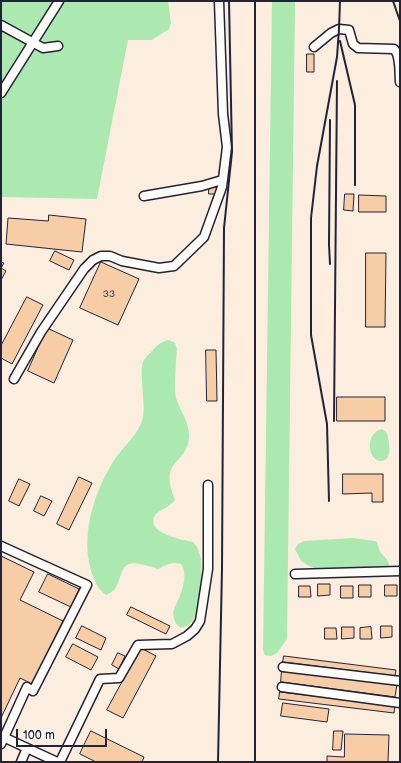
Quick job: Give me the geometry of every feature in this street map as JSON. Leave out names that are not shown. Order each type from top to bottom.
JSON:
[{"type":"street","points":[[1,93],[59,1]]},
{"type":"street","points":[[14,379],[41,332],[84,269],[93,260],[101,256],[110,256],[122,261],[159,268],[174,266],[204,237],[222,187],[227,147],[223,114],[219,1]]},
{"type":"street","points":[[1,25],[43,48],[58,46]]},
{"type":"street","points":[[314,47],[331,33],[339,29],[349,30],[354,44],[358,48],[394,49],[397,52],[400,82]]},
{"type":"street","points":[[144,196],[202,186],[222,180]]},
{"type":"street","points":[[1,546],[87,585],[33,691],[27,688],[2,739],[58,762],[100,679],[119,678],[138,646],[172,644],[187,636],[195,629],[200,621],[208,570],[208,485]]},
{"type":"street","points":[[295,574],[400,571]]},
{"type":"street","points":[[283,667],[400,681]]},
{"type":"street","points":[[282,687],[400,703]]},
{"type":"street","points":[[21,762],[27,748]]},
{"type":"green space","points":[[1,1],[168,1],[171,23],[169,29],[152,40],[128,40],[97,199],[1,197]]},
{"type":"green space","points":[[272,1],[295,1],[295,5],[287,639],[277,653],[271,656],[265,655],[263,650]]},
{"type":"green space","points":[[169,340],[175,343],[177,349],[175,394],[186,421],[189,436],[184,453],[174,464],[170,473],[170,483],[175,500],[157,513],[153,521],[155,527],[160,531],[174,537],[193,542],[197,547],[201,558],[202,588],[199,609],[189,624],[181,628],[175,622],[173,612],[181,594],[184,582],[181,564],[172,563],[158,569],[147,565],[134,563],[129,564],[125,566],[115,588],[112,592],[106,595],[94,579],[87,548],[90,518],[99,488],[117,456],[138,430],[143,417],[144,403],[142,365],[144,360],[157,345]]},
{"type":"green space","points":[[382,429],[387,433],[389,441],[389,455],[384,460],[379,461],[372,455],[370,443],[375,432]]},
{"type":"green space","points":[[353,538],[377,542],[380,552],[388,561],[389,568],[321,570],[309,566],[301,561],[295,549],[298,544],[304,541]]},
{"type":"building","points":[[307,54],[314,54],[314,72],[307,72]]},
{"type":"building","points":[[209,187],[218,187],[218,194],[209,194]]},
{"type":"building","points":[[345,194],[354,194],[353,211],[344,210]]},
{"type":"building","points":[[359,195],[386,196],[386,212],[359,212]]},
{"type":"building","points":[[49,215],[86,219],[82,252],[6,244],[8,218],[48,221]]},
{"type":"building","points":[[55,251],[74,260],[69,270],[50,261]]},
{"type":"building","points":[[366,253],[386,253],[385,327],[366,327]]},
{"type":"building","points":[[101,262],[139,279],[118,325],[80,308]]},
{"type":"building","points":[[1,268],[6,271],[1,280]]},
{"type":"building","points":[[27,297],[43,305],[12,364],[1,358],[1,346]]},
{"type":"building","points":[[47,328],[73,340],[54,383],[28,371]]},
{"type":"building","points":[[206,350],[216,350],[217,401],[207,401]]},
{"type":"building","points":[[337,397],[385,397],[385,421],[337,421]]},
{"type":"building","points":[[343,474],[383,474],[383,502],[372,502],[372,493],[343,494]]},
{"type":"building","points":[[79,477],[92,483],[69,530],[57,524]]},
{"type":"building","points":[[19,479],[30,484],[19,506],[9,501]]},
{"type":"building","points":[[41,496],[52,501],[44,516],[34,511]]},
{"type":"building","points":[[1,556],[34,572],[20,600],[63,621],[32,684],[20,678],[1,718]]},
{"type":"building","points":[[48,574],[79,589],[71,607],[39,592]]},
{"type":"building","points":[[318,584],[330,584],[330,595],[318,596]]},
{"type":"building","points":[[359,585],[371,585],[371,597],[359,597]]},
{"type":"building","points":[[385,585],[397,585],[397,596],[385,596]]},
{"type":"building","points":[[299,586],[310,586],[311,597],[299,597]]},
{"type":"building","points":[[341,586],[353,586],[353,598],[341,598]]},
{"type":"building","points":[[131,607],[170,626],[166,634],[127,615]]},
{"type":"building","points":[[82,626],[106,638],[101,650],[76,638]]},
{"type":"building","points":[[381,626],[392,626],[392,637],[381,638]]},
{"type":"building","points":[[342,627],[354,627],[354,638],[342,639]]},
{"type":"building","points":[[371,627],[372,639],[360,639],[360,628]]},
{"type":"building","points":[[325,628],[336,628],[337,639],[325,639]]},
{"type":"building","points":[[73,644],[98,657],[91,670],[66,657]]},
{"type":"building","points":[[141,648],[156,656],[123,718],[107,710]]},
{"type":"building","points":[[118,653],[125,656],[119,669],[112,665]]},
{"type":"building","points":[[284,656],[396,670],[395,676],[283,662]]},
{"type":"building","points":[[282,670],[397,684],[395,697],[281,682]]},
{"type":"building","points":[[280,692],[395,706],[394,713],[279,699]]},
{"type":"building","points":[[283,703],[329,709],[327,722],[281,716]]},
{"type":"building","points":[[91,731],[144,757],[142,762],[96,762],[80,754]]},
{"type":"building","points":[[334,731],[343,731],[341,750],[333,750]]},
{"type":"building","points":[[345,734],[389,735],[388,762],[327,762],[327,756],[344,757]]},
{"type":"railway","points":[[218,762],[222,568],[224,228],[232,152],[229,1]]},
{"type":"railway","points":[[255,1],[255,762]]},
{"type":"railway","points":[[329,501],[327,424],[311,335],[311,218],[317,166],[337,57],[340,1]]},
{"type":"railway","points":[[393,1],[400,21]]},
{"type":"railway","points":[[340,41],[355,105],[355,185]]},
{"type":"railway","points":[[334,421],[337,81]]},
{"type":"railway","points":[[330,120],[330,264]]}]
